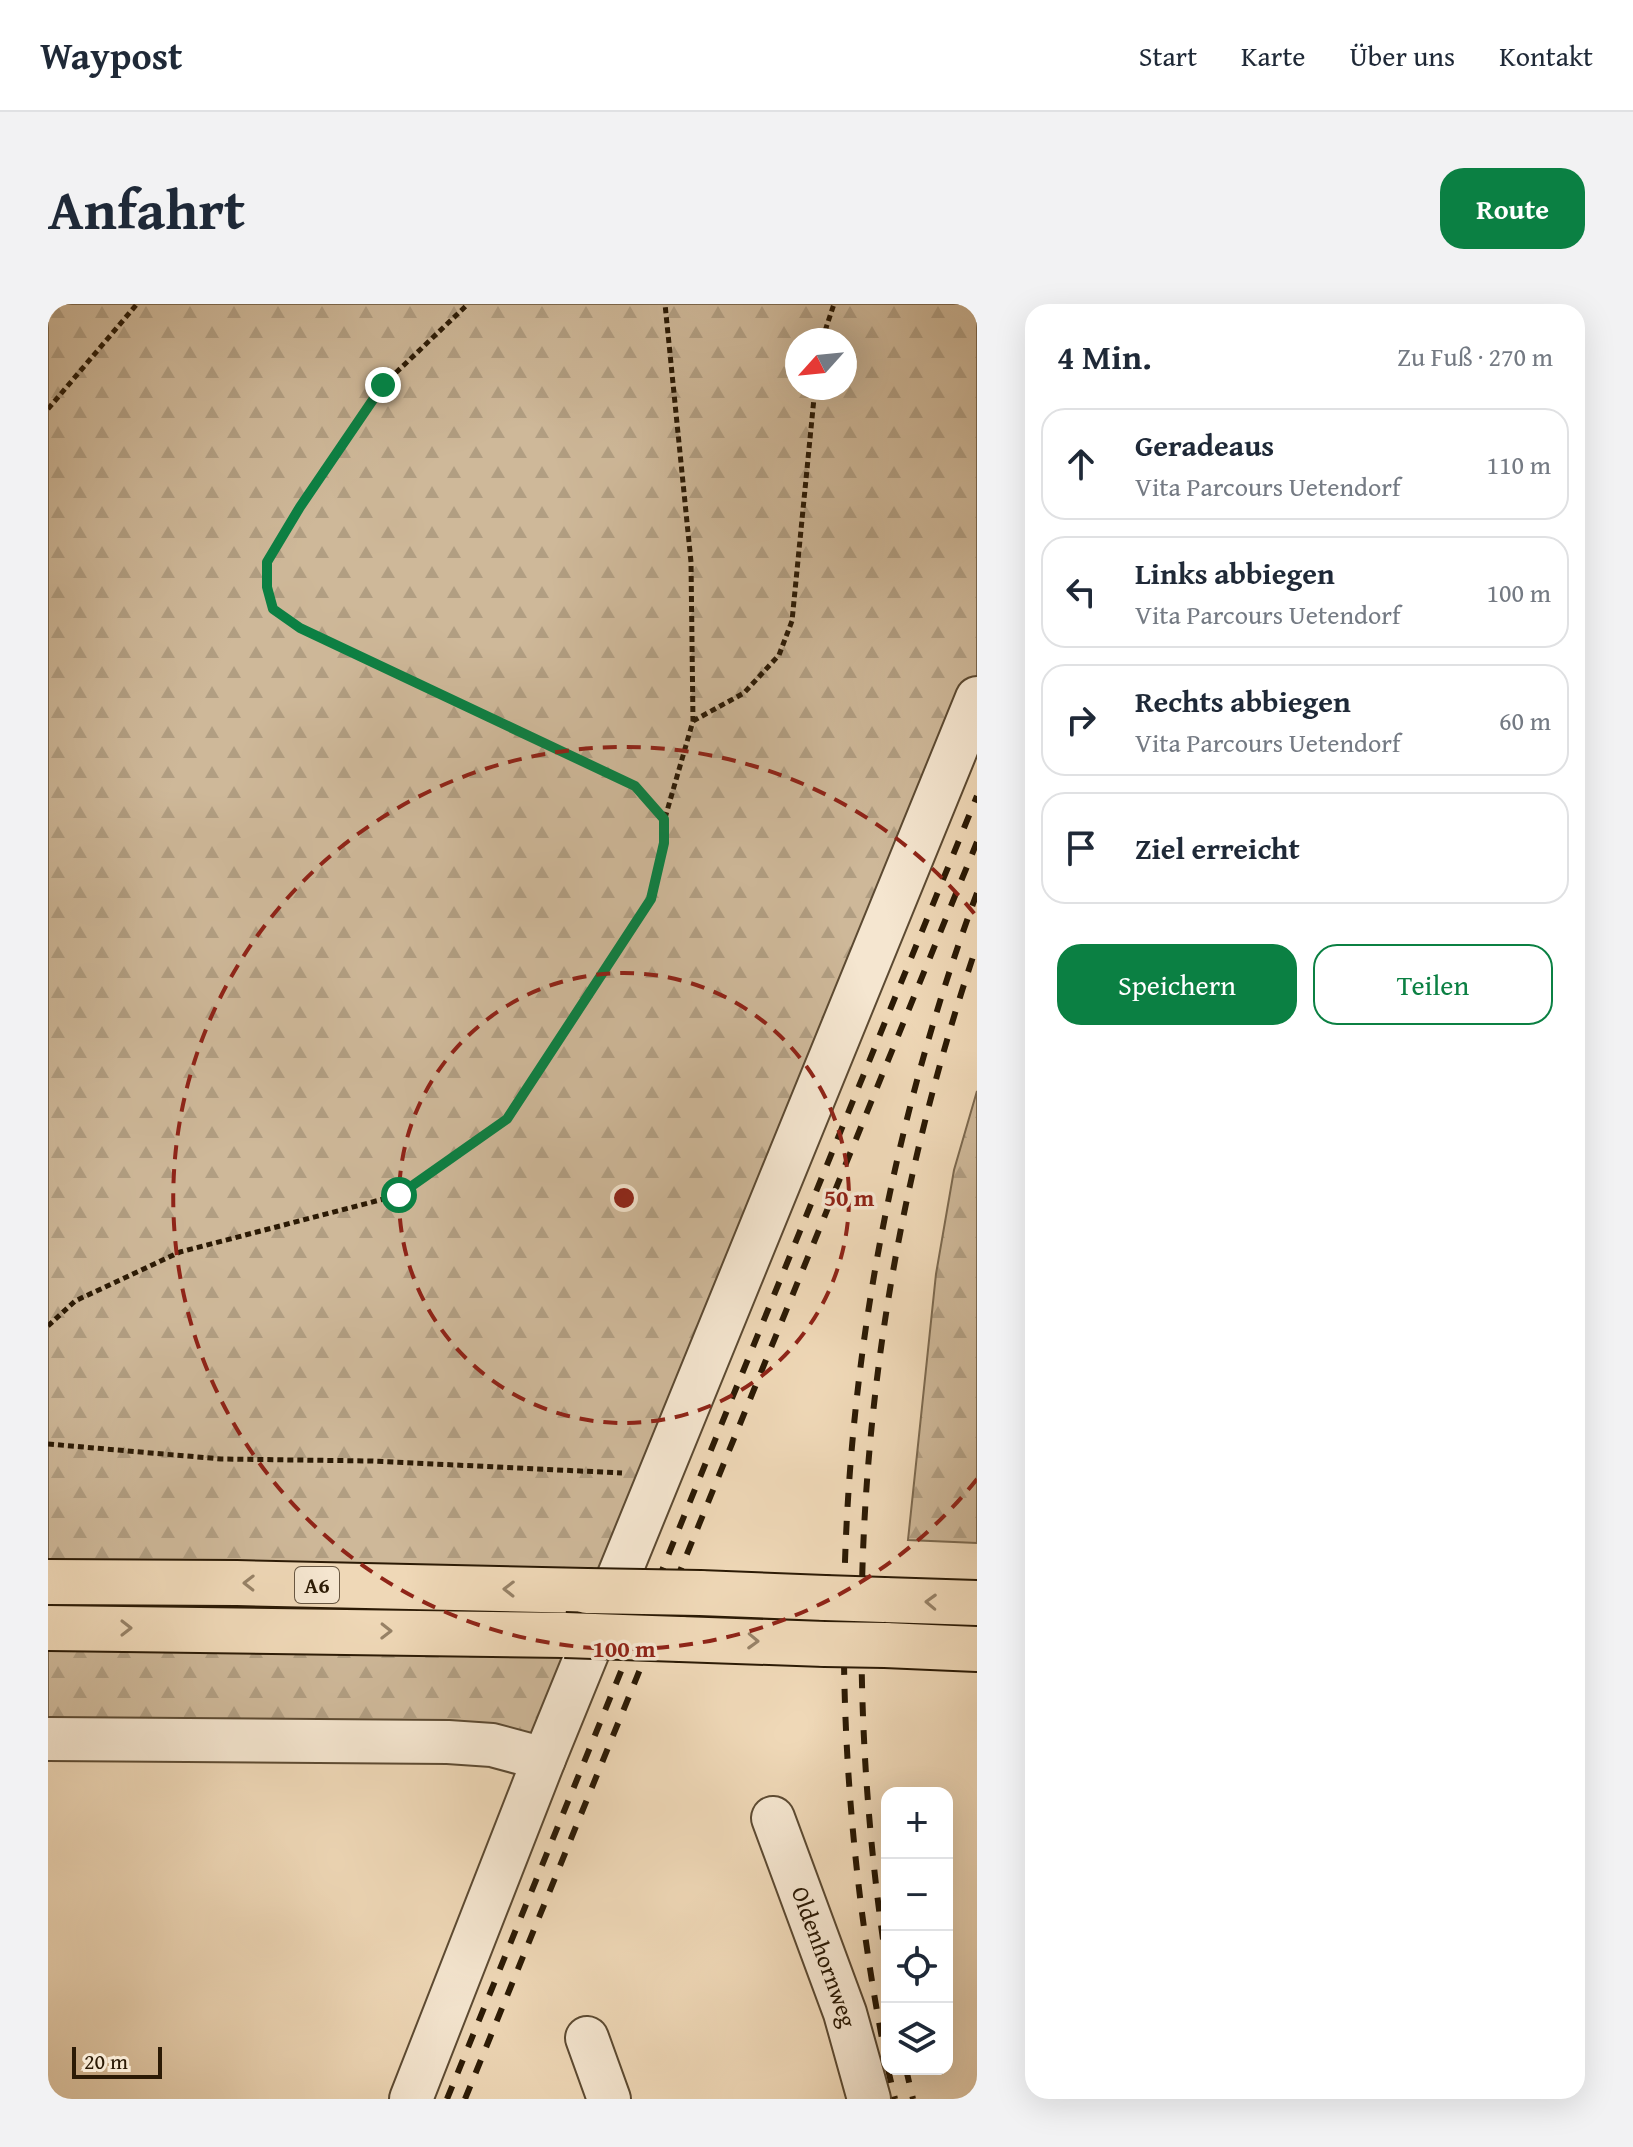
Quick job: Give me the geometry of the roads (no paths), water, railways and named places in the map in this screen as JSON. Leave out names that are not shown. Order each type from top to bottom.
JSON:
[{"type":"highway","name":"A6","points":[[48,1582],[700,1593],[977,1603]]},
{"type":"highway","name":"A6","points":[[48,1628],[565,1635],[977,1649]]},
{"type":"street","points":[[411,2099],[544,1759],[977,698]]},
{"type":"street","points":[[48,1739],[448,1742],[492,1745],[544,1759]]},
{"type":"street","name":"Oldenhornweg","points":[[773,1818],[845,2013],[869,2099]]},
{"type":"street","points":[[587,2038],[609,2099]]},
{"type":"railway","points":[[447,2099],[977,796]]},
{"type":"railway","points":[[465,2099],[977,842]]},
{"type":"railway","points":[[881,2028],[862,1916],[848,1768],[844,1620],[850,1472],[866,1325],[893,1180],[930,1035],[977,893]]},
{"type":"railway","points":[[883,1931],[871,1837],[863,1707],[862,1579],[869,1451],[884,1324],[907,1197],[938,1071],[977,945]]},
{"type":"railway","points":[[889,2075],[895,2099]]},
{"type":"railway","points":[[907,2075],[913,2099]]}]
